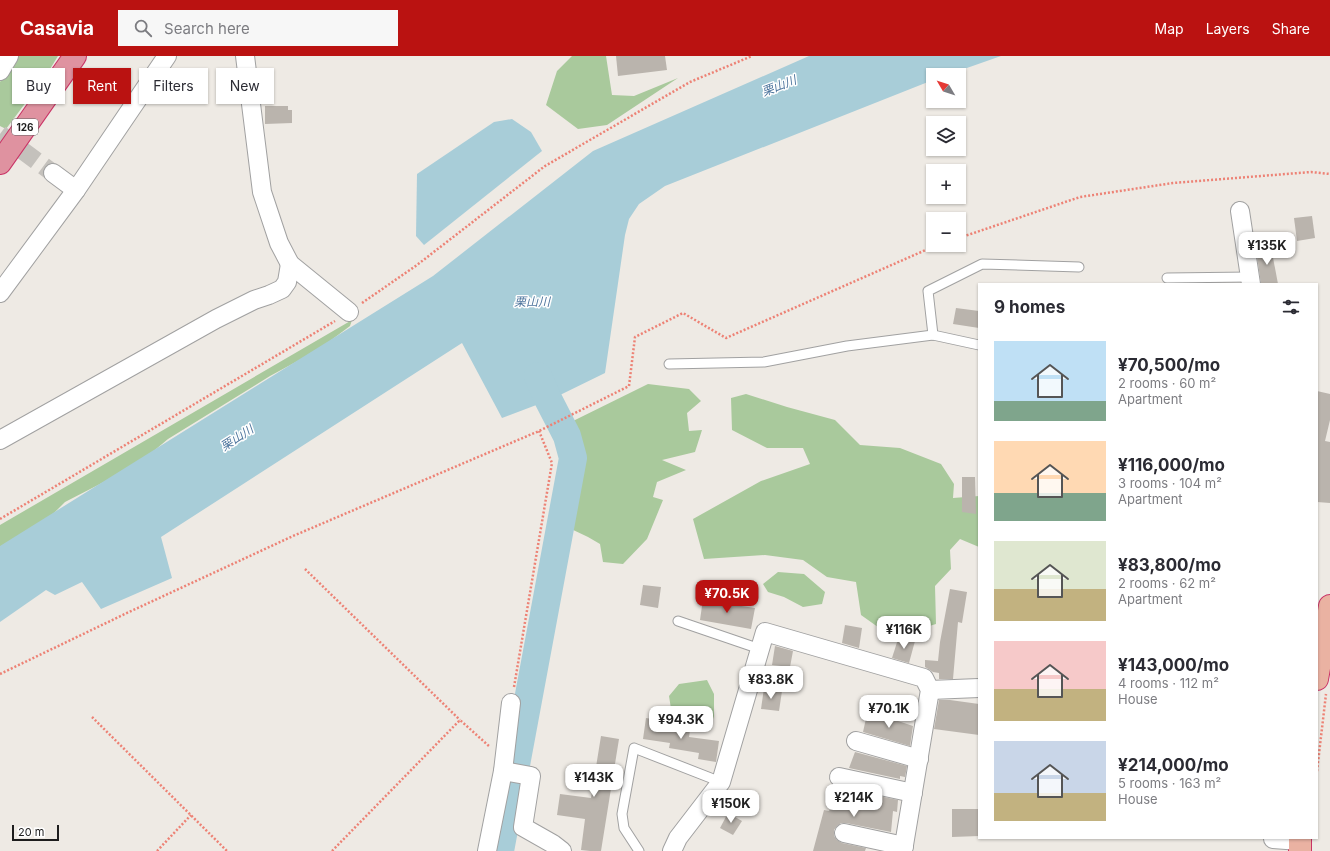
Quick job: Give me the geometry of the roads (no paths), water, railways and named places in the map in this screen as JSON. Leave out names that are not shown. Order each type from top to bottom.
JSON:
[{"type":"highway","name":"126","points":[[0,163],[75,56]]},
{"type":"highway","points":[[1322,671],[1330,606]]},
{"type":"street","points":[[0,70],[9,56]]},
{"type":"street","points":[[0,293],[76,190],[167,56]]},
{"type":"street","points":[[245,56],[262,192],[279,243],[290,264],[349,312]]},
{"type":"street","points":[[53,173],[76,190]]},
{"type":"street","points":[[1240,211],[1250,281]]},
{"type":"street","points":[[0,440],[209,322],[254,300],[282,289],[287,282],[290,264]]},
{"type":"street","points":[[672,851],[678,838],[721,782],[765,632],[924,678],[930,690],[904,848],[844,832]]},
{"type":"street","points":[[930,690],[978,688]]},
{"type":"street","points":[[487,851],[503,765],[512,703]]},
{"type":"street","points":[[856,741],[919,759]]},
{"type":"street","points":[[503,765],[531,776],[523,827],[553,844],[562,851]]},
{"type":"street","points":[[840,777],[913,793]]},
{"type":"street","points":[[1273,839],[1300,843]]},
{"type":"lane","points":[[934,336],[928,291],[982,264],[1079,267]]},
{"type":"lane","points":[[1166,278],[1250,281]]},
{"type":"lane","points":[[669,364],[764,362],[847,346],[934,336],[978,345]]},
{"type":"lane","points":[[678,621],[760,649]]},
{"type":"lane","points":[[639,851],[624,828],[622,814],[634,748],[721,782]]},
{"type":"water","name":"栗山川","points":[[809,56],[1001,56],[966,68],[926,68],[926,83],[665,186],[639,204],[629,219],[625,235],[605,373],[558,396],[561,408],[547,413],[539,404],[502,418],[462,343],[161,537],[172,578],[101,609],[82,582],[55,595],[46,590],[0,622],[0,546],[433,276],[593,151]]},
{"type":"water","points":[[512,119],[531,132],[542,151],[424,245],[416,236],[417,174],[494,122]]},
{"type":"waterway","points":[[500,851],[573,458],[567,436],[538,376]]},
{"type":"tunnel","points":[[0,134],[53,173]]}]
